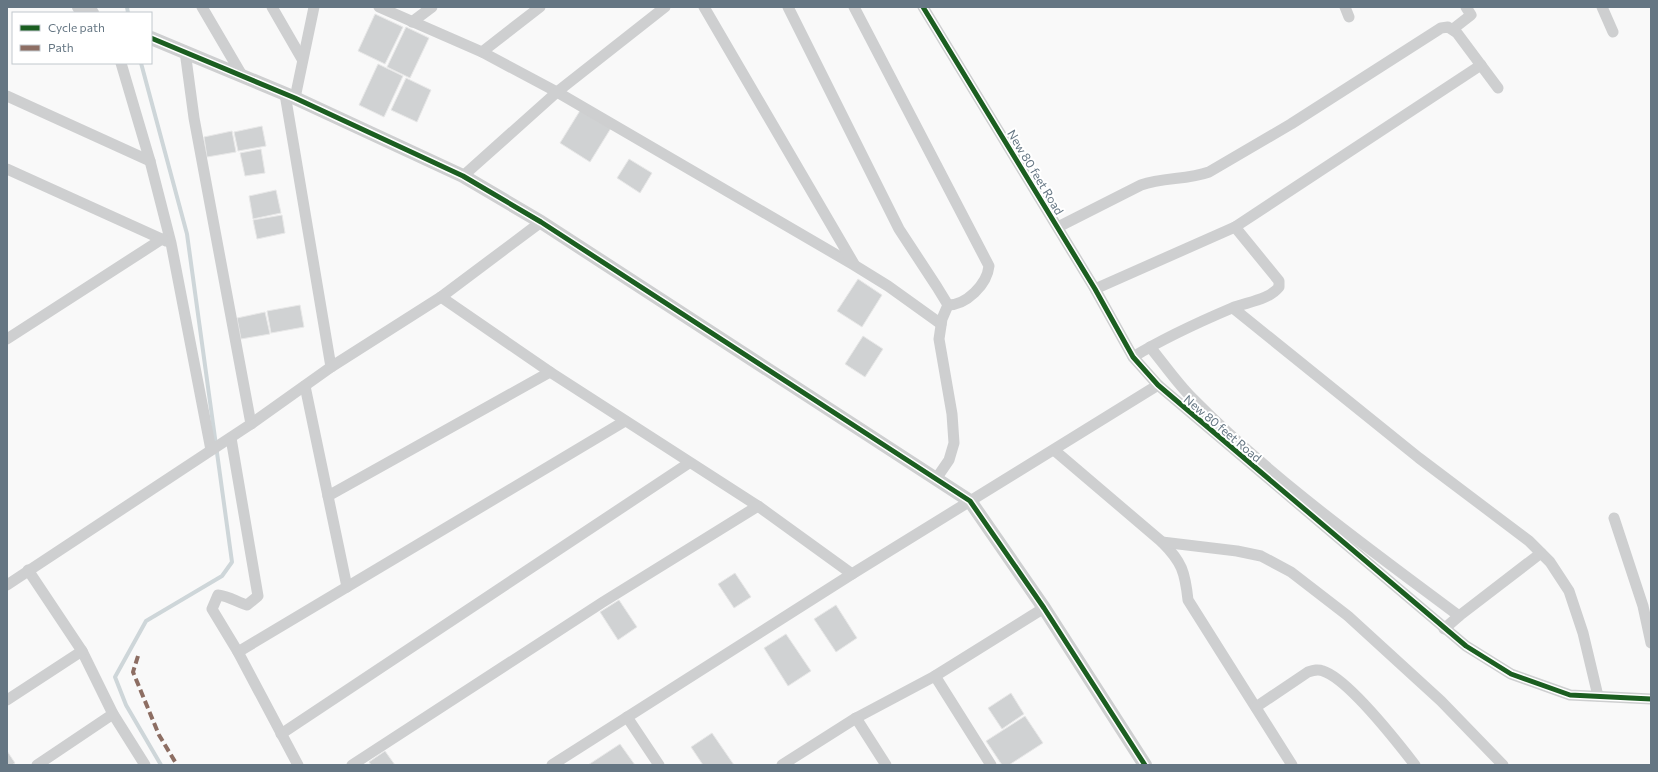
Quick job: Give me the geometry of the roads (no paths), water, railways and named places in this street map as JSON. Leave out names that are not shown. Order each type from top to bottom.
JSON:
[{"type":"street","points":[[79,7],[90,12]]},
{"type":"street","points":[[202,7],[243,77]]},
{"type":"street","points":[[272,7],[302,59]]},
{"type":"street","points":[[314,7],[302,59],[290,96],[330,367]]},
{"type":"street","points":[[379,7],[482,52],[557,92],[854,265],[888,286],[941,324]]},
{"type":"street","points":[[412,22],[432,7]]},
{"type":"street","points":[[482,52],[540,7]]},
{"type":"street","points":[[463,176],[557,92],[665,7]]},
{"type":"street","points":[[704,7],[854,265]]},
{"type":"street","points":[[788,7],[899,229],[938,287],[948,305],[941,324],[939,339],[952,414],[954,443],[949,460],[936,479]]},
{"type":"street","points":[[854,7],[989,266],[985,280],[976,291],[955,305],[948,305]]},
{"type":"street","name":"New 80 feet Road","points":[[923,7],[1058,227],[1133,357],[1158,385],[1444,629],[1466,646],[1511,674],[1570,695],[1651,699]]},
{"type":"street","points":[[1453,30],[1472,15],[1466,7]]},
{"type":"street","points":[[1602,7],[1613,32]]},
{"type":"street","points":[[1058,227],[1153,180],[1196,176],[1209,172],[1291,124],[1441,28],[1453,30],[1498,88]]},
{"type":"street","points":[[152,38],[290,96],[463,176],[540,222],[970,501],[1044,608],[1145,765]]},
{"type":"street","points":[[185,51],[194,118],[251,424]]},
{"type":"street","points":[[121,64],[150,161],[211,450]]},
{"type":"street","points":[[1095,289],[1235,227],[1480,65]]},
{"type":"street","points":[[7,96],[150,161]]},
{"type":"street","points":[[7,169],[166,241]]},
{"type":"street","points":[[7,585],[231,438],[330,367],[441,297],[540,222]]},
{"type":"street","points":[[1133,357],[1150,347],[1233,308],[1271,294],[1279,287],[1279,281],[1235,227]]},
{"type":"street","points":[[7,339],[166,241]]},
{"type":"street","points":[[441,297],[550,372],[758,506],[852,574]]},
{"type":"street","points":[[1233,308],[1419,458],[1529,542],[1550,562],[1569,591],[1583,633],[1598,696]]},
{"type":"street","points":[[1150,347],[1191,397],[1249,452],[1331,520],[1459,616]]},
{"type":"street","points":[[328,496],[550,372]]},
{"type":"street","points":[[552,765],[852,574],[1158,385]]},
{"type":"street","points":[[305,386],[347,587]]},
{"type":"street","points":[[238,652],[625,421]]},
{"type":"street","points":[[231,438],[258,596],[248,605],[236,602],[228,596],[218,595],[212,609],[238,652],[298,765]]},
{"type":"street","points":[[1054,450],[1176,555],[1182,567],[1188,600],[1292,765]]},
{"type":"street","points":[[281,734],[688,462]]},
{"type":"street","points":[[352,765],[603,602],[758,506]]},
{"type":"street","points":[[1614,518],[1647,605],[1651,643]]},
{"type":"street","points":[[1162,542],[1237,551],[1261,556],[1291,572],[1348,616],[1441,701],[1503,765]]},
{"type":"street","points":[[1444,629],[1541,553]]},
{"type":"street","points":[[28,570],[82,651],[113,714],[145,765]]},
{"type":"street","points":[[782,765],[856,718],[935,676],[1044,608]]},
{"type":"street","points":[[7,700],[82,651]]},
{"type":"street","points":[[1256,707],[1308,672],[1323,670],[1333,675],[1348,688],[1399,744],[1415,765]]},
{"type":"street","points":[[935,676],[991,765]]},
{"type":"street","points":[[37,765],[113,714]]},
{"type":"street","points":[[627,717],[659,765]]},
{"type":"street","points":[[856,718],[886,765]]},
{"type":"waterway","points":[[127,7],[128,12]]},
{"type":"waterway","points":[[141,64],[187,234],[232,562],[222,576],[146,621],[115,677],[126,705],[161,765]]}]
